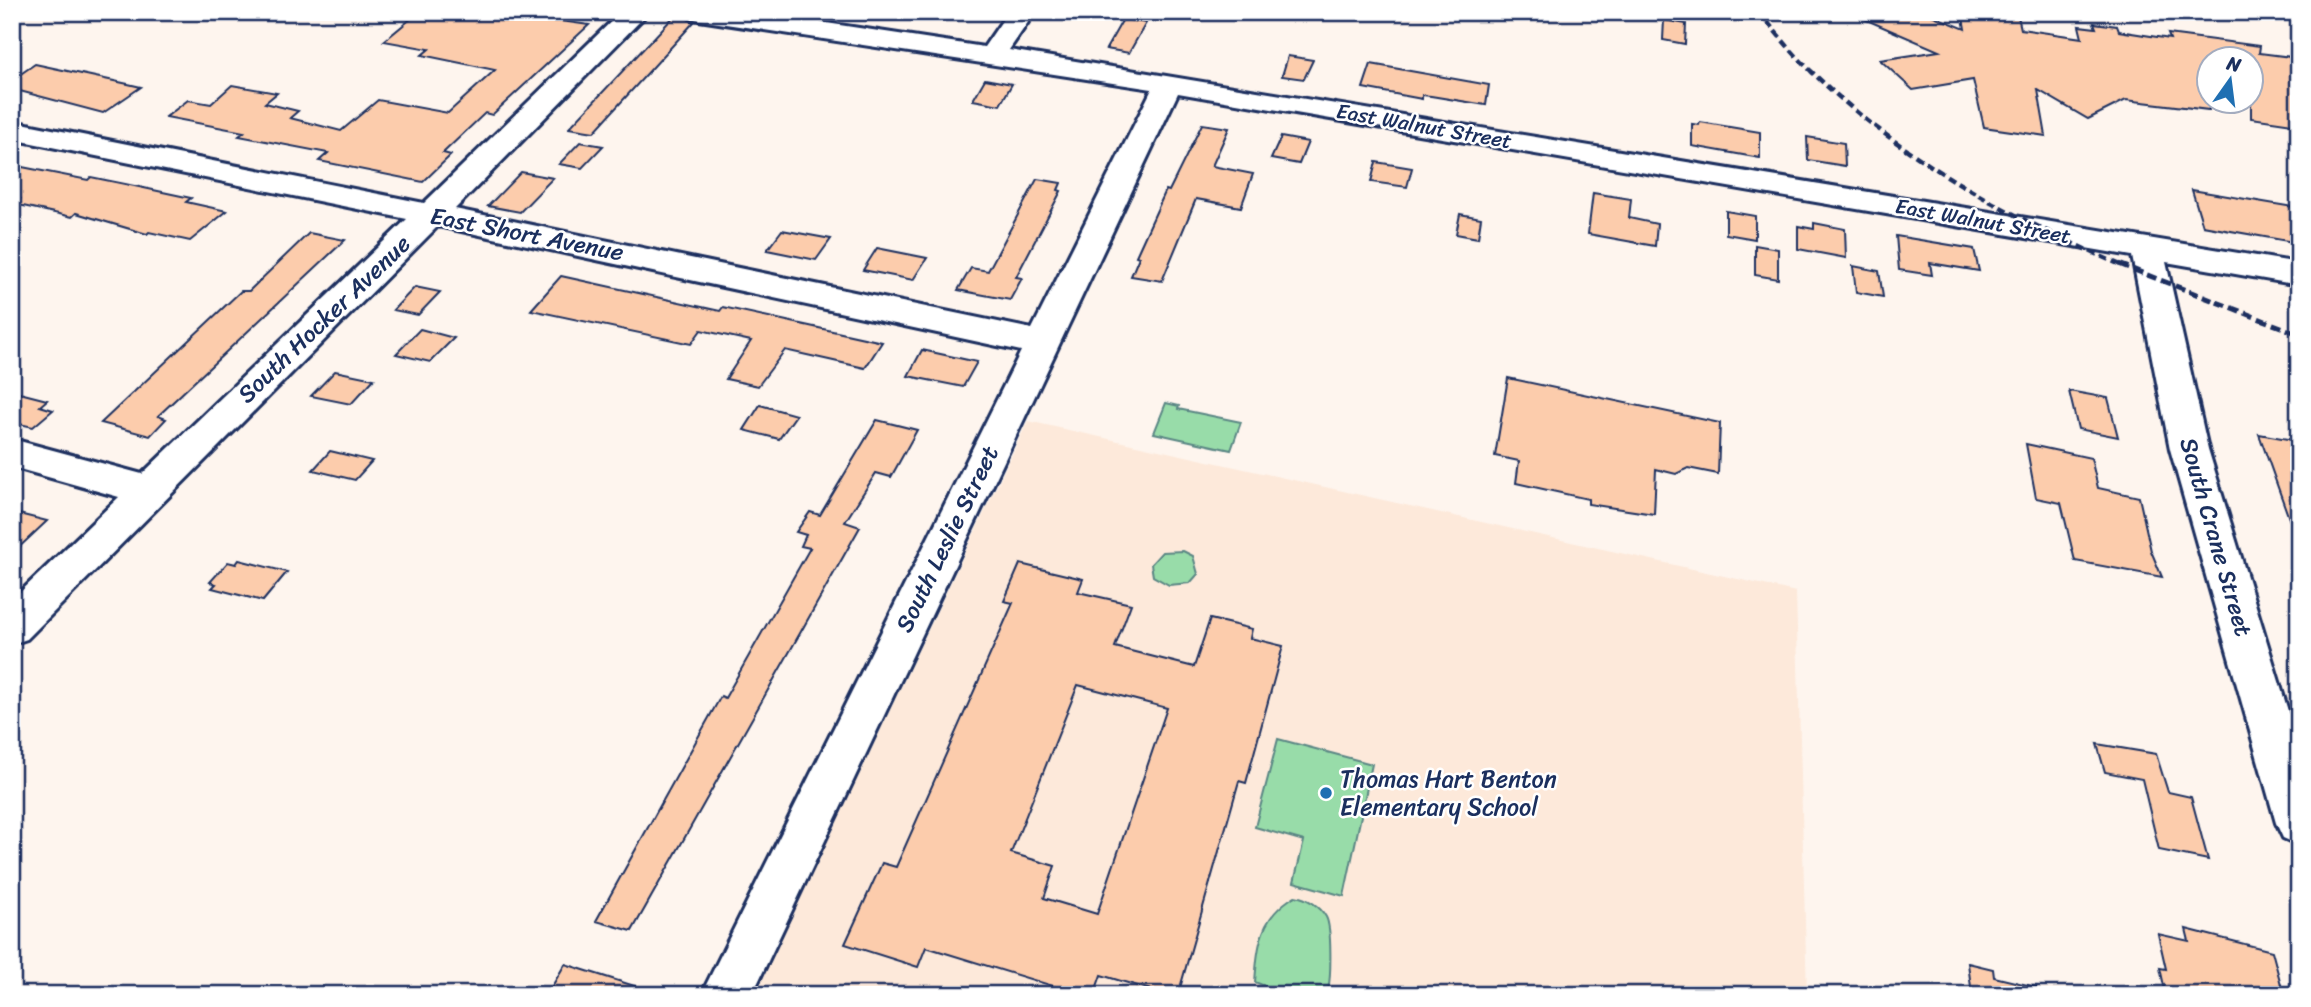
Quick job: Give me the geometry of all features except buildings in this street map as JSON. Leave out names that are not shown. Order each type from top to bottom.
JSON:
[{"type":"street","name":"South Hocker Avenue","points":[[12,627],[636,12]]},
{"type":"street","name":"East Walnut Street","points":[[699,12],[1169,83],[2299,274]]},
{"type":"street","points":[[991,56],[1021,12]]},
{"type":"street","name":"South Leslie Street","points":[[726,995],[1169,83]]},
{"type":"street","name":"East Short Avenue","points":[[17,135],[430,215],[1041,343]]},
{"type":"street","name":"South Crane Street","points":[[2147,249],[2189,449],[2299,822]]},
{"type":"street","points":[[12,453],[149,491]]},
{"type":"shaded area","name":"Thomas Hart Benton Elementary School","points":[[1028,421],[1796,592],[1807,995],[754,995]]},
{"type":"green space","points":[[1166,403],[1179,406],[1178,409],[1241,422],[1231,450],[1154,433]]},
{"type":"green space","points":[[1183,551],[1193,556],[1198,574],[1190,583],[1169,585],[1153,576],[1151,564],[1162,552]]},
{"type":"green space","points":[[1278,739],[1372,764],[1344,896],[1294,882],[1304,841],[1255,827]]},
{"type":"green space","points":[[1295,896],[1317,906],[1328,923],[1329,984],[1328,990],[1319,994],[1291,994],[1255,982],[1260,944],[1268,922],[1283,904]]},
{"type":"railway","points":[[1759,12],[1812,72],[1882,132],[1919,158],[1998,206],[2123,266]]},
{"type":"railway","points":[[2119,264],[2299,334]]},
{"type":"place","name":"Thomas Hart Benton Elementary School","points":[[1326,793]]}]
